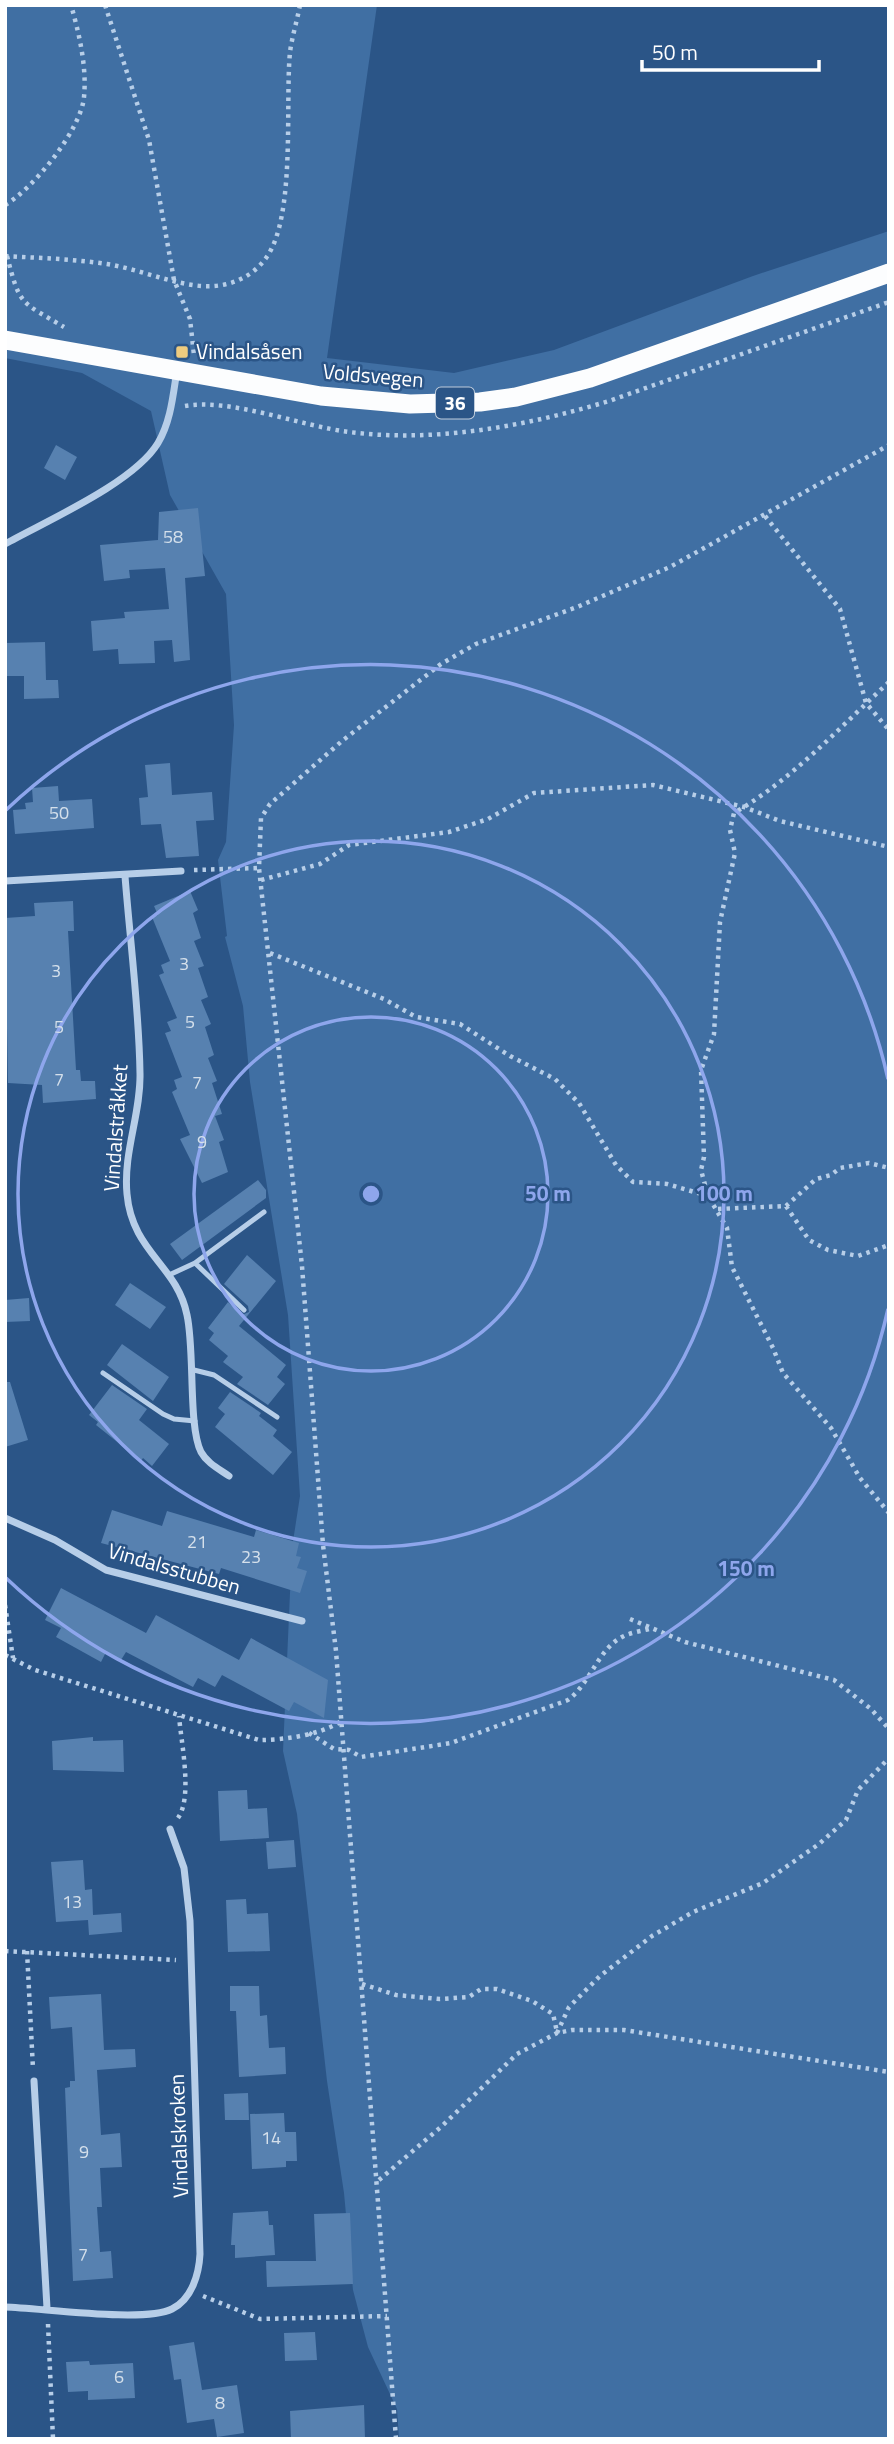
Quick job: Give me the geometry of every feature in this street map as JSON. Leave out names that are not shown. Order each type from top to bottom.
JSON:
[{"type":"highway","name":"Voldsvegen","points":[[5,340],[321,396],[370,402],[480,402],[516,397],[590,378],[889,273]]},
{"type":"street","points":[[5,544],[124,477],[143,462],[157,444],[166,426],[185,371]]},
{"type":"street","points":[[5,881],[181,871]]},
{"type":"street","name":"Vindalstråkket","points":[[125,876],[140,1073],[136,1118],[127,1154],[127,1194],[135,1232],[169,1275],[179,1291],[187,1315],[194,1370],[195,1421],[201,1453],[207,1461],[229,1476]]},
{"type":"street","name":"Vindalsstubben","points":[[5,1518],[32,1528],[84,1559],[117,1574],[302,1621]]},
{"type":"street","name":"Vindalskroken","points":[[170,1829],[187,1882],[191,1960],[200,2254],[199,2269],[190,2290]]},
{"type":"street","points":[[34,2081],[47,2308]]},
{"type":"street","points":[[5,2307],[150,2314],[173,2309],[190,2290]]},
{"type":"lane","points":[[169,1275],[195,1263],[264,1212]]},
{"type":"lane","points":[[195,1263],[244,1310]]},
{"type":"lane","points":[[194,1370],[214,1374],[277,1418]]},
{"type":"lane","points":[[103,1373],[163,1414],[195,1421]]},
{"type":"path","points":[[5,205],[32,183],[57,153],[84,98],[79,35],[71,5]]},
{"type":"path","points":[[105,5],[149,140],[174,279],[194,338],[185,371]]},
{"type":"path","points":[[69,331],[24,303],[17,292],[6,256],[107,264],[216,286],[237,282],[254,271],[267,257],[277,235],[285,188],[290,51],[300,5]]},
{"type":"path","points":[[396,2439],[378,2180],[341,1721],[323,1545],[302,1266],[259,868],[261,818],[270,804],[342,741],[441,664],[476,644],[577,607],[670,567],[889,445]]},
{"type":"path","points":[[765,516],[839,609],[866,703],[889,730]]},
{"type":"path","points":[[889,682],[839,732],[765,796],[734,813],[730,830],[735,853],[720,922],[714,1034],[701,1070],[704,1157],[701,1170],[708,1196],[727,1228],[732,1267],[774,1348],[783,1373],[831,1428],[860,1478],[889,1513]]},
{"type":"path","points":[[261,880],[320,864],[349,845],[449,832],[488,818],[534,793],[653,785],[744,807],[780,821],[889,847]]},
{"type":"path","points":[[181,871],[259,868]]},
{"type":"path","points":[[270,953],[384,999],[416,1017],[460,1024],[510,1056],[555,1080],[579,1103],[616,1165],[633,1182],[667,1184],[708,1196]]},
{"type":"path","points":[[717,1209],[786,1206],[816,1179],[831,1175],[840,1168],[869,1163],[889,1168]]},
{"type":"path","points":[[786,1206],[809,1240],[828,1250],[858,1256],[889,1245]]},
{"type":"path","points":[[5,1605],[13,1658]]},
{"type":"path","points":[[630,1619],[721,1653],[834,1681],[871,1709],[889,1729]]},
{"type":"path","points":[[309,1733],[334,1749],[361,1756],[451,1743],[557,1704],[582,1689],[608,1648],[623,1636],[652,1628]]},
{"type":"path","points":[[5,1656],[35,1670],[259,1740],[328,1729],[341,1721]]},
{"type":"path","points":[[170,1829],[181,1814],[184,1796],[179,1716]]},
{"type":"path","points":[[557,2033],[569,2007],[600,1976],[652,1936],[692,1912],[762,1883],[819,1843],[845,1820],[858,1790],[889,1758]]},
{"type":"path","points":[[5,1951],[191,1960]]},
{"type":"path","points":[[27,1951],[34,2081]]},
{"type":"path","points":[[362,1984],[396,1995],[440,1999],[469,1997],[481,1989],[497,1989],[532,2001],[553,2014],[557,2033]]},
{"type":"path","points":[[378,2180],[442,2126],[517,2054],[557,2033],[572,2029],[624,2030],[889,2072]]},
{"type":"path","points":[[190,2290],[260,2319],[387,2316]]},
{"type":"path","points":[[47,2308],[53,2439]]},
{"type":"shaded area","points":[[5,5],[377,5],[327,358],[454,373],[554,350],[753,276],[889,231],[889,2439],[399,2439],[397,2409],[368,2347],[353,2290],[344,2193],[327,2081],[297,1814],[283,1751],[292,1548],[300,1496],[288,1315],[250,1082],[243,1006],[225,937],[218,860],[226,842],[234,725],[226,594],[170,495],[151,411],[82,373],[5,358]]},
{"type":"building","points":[[56,445],[77,457],[65,480],[44,468]]},
{"type":"building","points":[[198,508],[205,576],[185,578],[190,660],[174,662],[172,640],[154,641],[155,663],[119,664],[118,649],[93,651],[91,621],[125,618],[124,612],[169,609],[165,568],[129,570],[130,578],[104,581],[100,545],[158,540],[159,512]]},
{"type":"building","points":[[45,642],[46,680],[58,680],[59,698],[24,699],[24,676],[5,676],[5,643]]},
{"type":"building","points":[[170,763],[172,795],[212,792],[214,820],[196,821],[199,856],[166,858],[161,824],[141,825],[139,798],[148,797],[145,765]]},
{"type":"building","points":[[58,786],[59,801],[92,799],[94,828],[15,834],[13,810],[26,809],[25,803],[33,802],[32,788]]},
{"type":"building","points":[[190,891],[198,910],[193,913],[201,938],[194,941],[204,966],[198,968],[208,997],[201,1000],[211,1024],[205,1027],[214,1055],[208,1058],[217,1081],[212,1083],[222,1114],[215,1116],[224,1140],[219,1142],[228,1172],[202,1183],[180,1139],[190,1135],[172,1092],[177,1089],[174,1080],[182,1077],[165,1033],[171,1031],[167,1022],[177,1018],[159,975],[164,973],[161,965],[170,961],[152,917],[158,915],[154,906]]},
{"type":"building","points":[[73,901],[74,931],[68,931],[76,1070],[80,1070],[81,1081],[95,1081],[96,1099],[43,1103],[42,1085],[8,1083],[5,918],[35,916],[34,903]]},
{"type":"building","points":[[258,1180],[266,1190],[266,1198],[182,1260],[170,1244]]},
{"type":"building","points":[[247,1255],[276,1281],[239,1326],[286,1365],[277,1377],[285,1384],[268,1405],[237,1384],[243,1377],[223,1362],[228,1356],[209,1340],[214,1333],[208,1328],[228,1302],[242,1315],[249,1312],[248,1306],[224,1284]]},
{"type":"building","points":[[130,1283],[166,1307],[150,1329],[115,1305]]},
{"type":"building","points":[[29,1298],[30,1321],[5,1322],[5,1300]]},
{"type":"building","points":[[122,1344],[169,1377],[153,1401],[107,1365]]},
{"type":"building","points":[[5,1382],[10,1382],[28,1440],[5,1447]]},
{"type":"building","points":[[112,1385],[147,1409],[139,1420],[169,1444],[152,1466],[143,1458],[141,1461],[96,1425],[98,1422],[89,1415]]},
{"type":"building","points":[[230,1392],[261,1413],[259,1416],[277,1430],[273,1436],[292,1452],[273,1475],[215,1427],[225,1414],[218,1408]]},
{"type":"building","points":[[112,1510],[162,1526],[167,1511],[254,1537],[256,1530],[299,1543],[296,1556],[301,1557],[297,1568],[307,1571],[300,1593],[221,1568],[219,1574],[101,1543]]},
{"type":"building","points":[[61,1588],[146,1633],[156,1615],[239,1660],[251,1638],[328,1680],[324,1718],[294,1702],[289,1711],[222,1675],[215,1687],[198,1678],[193,1687],[126,1652],[121,1660],[106,1652],[101,1662],[56,1637],[61,1628],[45,1620]]},
{"type":"building","points":[[93,1737],[93,1741],[123,1740],[124,1772],[53,1770],[52,1741]]},
{"type":"building","points":[[247,1790],[248,1809],[267,1808],[269,1838],[220,1841],[218,1791]]},
{"type":"building","points":[[294,1840],[296,1867],[268,1869],[266,1842]]},
{"type":"building","points":[[83,1860],[85,1890],[92,1889],[93,1915],[121,1913],[122,1932],[89,1935],[88,1920],[56,1922],[51,1862]]},
{"type":"building","points":[[246,1899],[247,1914],[268,1913],[270,1951],[228,1952],[226,1900]]},
{"type":"building","points":[[230,1986],[259,1986],[260,2016],[267,2015],[269,2048],[285,2047],[286,2074],[239,2077],[236,2011],[230,2011]]},
{"type":"building","points":[[101,1994],[104,2050],[135,2049],[136,2067],[97,2070],[101,2135],[120,2133],[122,2167],[100,2168],[102,2207],[97,2207],[100,2252],[111,2251],[113,2278],[73,2281],[65,2088],[70,2087],[70,2081],[75,2081],[72,2027],[51,2029],[49,1997]]},
{"type":"building","points":[[248,2093],[249,2120],[225,2120],[224,2094]]},
{"type":"building","points":[[284,2113],[285,2132],[296,2132],[297,2161],[286,2161],[286,2167],[252,2169],[250,2114]]},
{"type":"building","points":[[268,2211],[269,2225],[273,2225],[275,2255],[235,2258],[235,2245],[231,2245],[233,2213]]},
{"type":"building","points":[[350,2213],[353,2284],[267,2287],[266,2261],[316,2261],[314,2214]]},
{"type":"building","points":[[315,2332],[317,2360],[285,2361],[284,2333]]},
{"type":"building","points":[[194,2342],[202,2390],[237,2385],[244,2433],[217,2437],[214,2419],[187,2423],[181,2379],[174,2380],[169,2346]]},
{"type":"building","points":[[89,2361],[90,2365],[133,2363],[135,2398],[88,2400],[88,2391],[68,2392],[66,2362]]},
{"type":"building","points":[[364,2405],[365,2439],[291,2439],[290,2411]]},
{"type":"place","name":"Vindalsåsen","points":[[182,352]]}]
